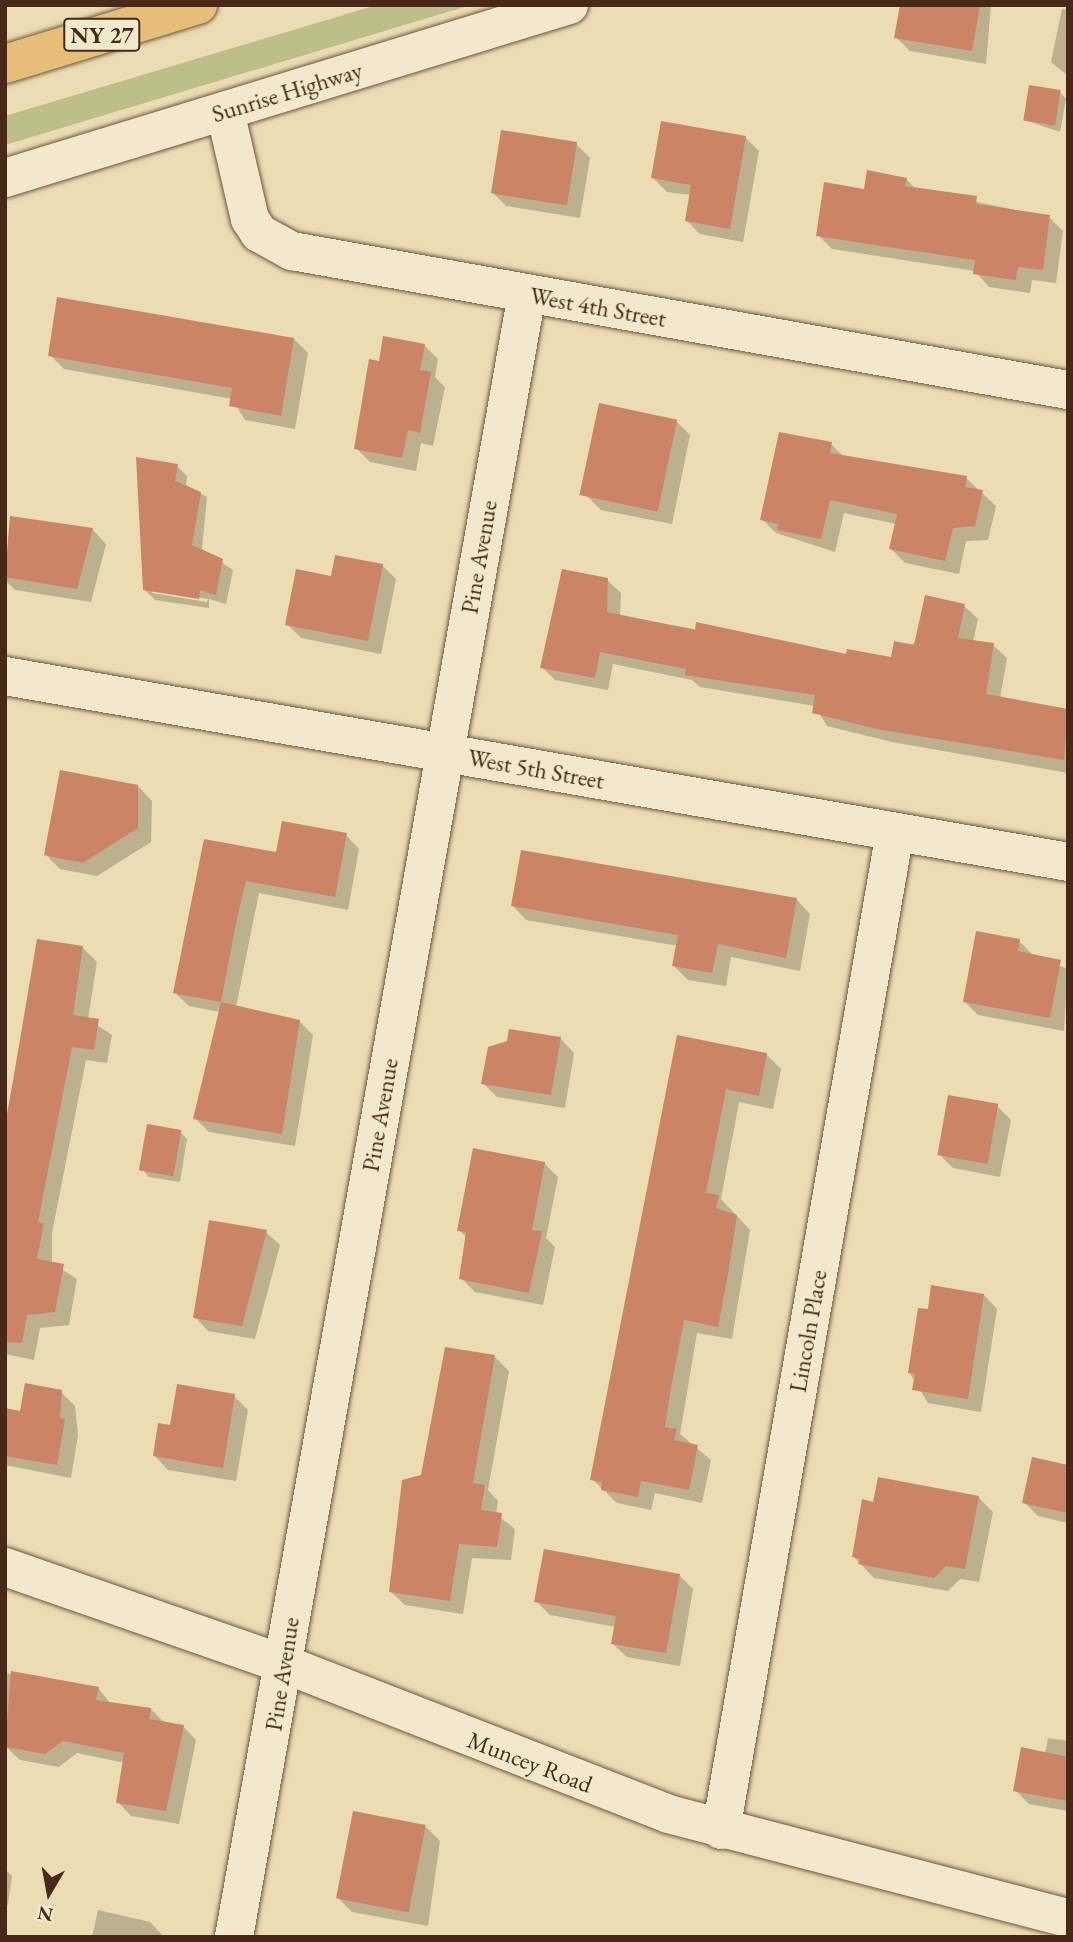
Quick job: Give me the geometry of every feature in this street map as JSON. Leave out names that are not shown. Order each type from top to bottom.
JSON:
[{"type":"highway","name":"NY 27","points":[[5,64],[198,5]]},
{"type":"street","name":"Sunrise Highway","points":[[5,178],[569,5]]},
{"type":"street","name":"West 4th Street","points":[[225,111],[244,203],[259,233],[273,243],[312,256],[1068,390]]},
{"type":"street","name":"Pine Avenue","points":[[234,1937],[527,294]]},
{"type":"street","name":"West 5th Street","points":[[5,676],[1068,862]]},
{"type":"street","name":"Lincoln Place","points":[[721,1830],[895,832]]},
{"type":"street","name":"Muncey Road","points":[[5,1567],[284,1664],[533,1765],[721,1830],[1068,1918]]},
{"type":"green space","points":[[377,5],[471,5],[5,145],[5,116]]},
{"type":"building","points":[[900,5],[980,5],[972,51],[894,38]]},
{"type":"building","points":[[1029,85],[1061,90],[1055,126],[1023,121]]},
{"type":"building","points":[[661,121],[746,136],[730,229],[685,221],[691,185],[651,178]]},
{"type":"building","points":[[501,130],[577,142],[567,205],[491,193]]},
{"type":"building","points":[[867,170],[907,178],[905,186],[977,196],[976,204],[1050,215],[1043,270],[1018,267],[1016,280],[973,274],[975,260],[816,236],[824,182],[864,189]]},
{"type":"building","points":[[57,297],[294,338],[281,416],[229,406],[232,388],[48,356]]},
{"type":"building","points":[[383,336],[425,344],[420,370],[431,372],[420,433],[408,430],[402,458],[354,449],[369,359],[379,361]]},
{"type":"building","points":[[599,403],[677,420],[658,512],[579,495]]},
{"type":"building","points":[[779,432],[832,442],[830,453],[967,476],[965,487],[983,490],[975,526],[953,528],[945,561],[889,549],[897,514],[830,500],[821,539],[777,530],[778,524],[760,520]]},
{"type":"building","points":[[136,457],[178,464],[175,481],[201,492],[192,545],[223,559],[216,595],[200,590],[199,599],[143,590]]},
{"type":"building","points":[[10,516],[93,528],[77,589],[5,577]]},
{"type":"building","points":[[335,555],[383,564],[368,641],[285,625],[296,569],[331,576]]},
{"type":"building","points":[[562,569],[608,578],[607,612],[695,630],[696,622],[846,654],[847,649],[891,657],[894,641],[914,645],[925,595],[965,604],[958,638],[994,643],[986,694],[1068,709],[1064,760],[877,729],[812,713],[815,695],[685,675],[686,669],[600,652],[595,678],[540,668]]},
{"type":"building","points":[[60,770],[138,785],[138,828],[83,863],[44,855]]},
{"type":"building","points":[[282,821],[347,833],[335,897],[246,881],[221,1002],[173,993],[204,839],[276,852]]},
{"type":"building","points":[[521,850],[797,898],[786,958],[718,944],[712,973],[672,966],[678,935],[511,906]]},
{"type":"building","points":[[976,931],[1020,939],[1018,951],[1061,960],[1050,1018],[963,1002]]},
{"type":"building","points":[[37,939],[83,946],[73,1015],[99,1019],[94,1050],[72,1047],[38,1222],[44,1223],[37,1259],[64,1264],[55,1312],[27,1315],[22,1343],[5,1342],[5,1128]]},
{"type":"building","points":[[221,1002],[300,1020],[282,1134],[193,1119]]},
{"type":"building","points":[[509,1029],[561,1037],[551,1095],[481,1084],[488,1047],[507,1041]]},
{"type":"building","points":[[677,1035],[767,1053],[759,1096],[726,1089],[706,1193],[719,1195],[716,1208],[737,1215],[728,1274],[718,1327],[684,1320],[670,1393],[665,1427],[677,1429],[674,1440],[698,1445],[689,1490],[641,1481],[638,1497],[601,1490],[602,1482],[590,1480]]},
{"type":"building","points":[[948,1095],[998,1104],[988,1164],[937,1155]]},
{"type":"building","points":[[147,1124],[181,1130],[173,1176],[139,1170]]},
{"type":"building","points":[[473,1148],[545,1162],[532,1230],[542,1231],[529,1293],[459,1279],[466,1232],[457,1231]]},
{"type":"building","points":[[209,1220],[267,1230],[242,1326],[193,1318]]},
{"type":"building","points":[[931,1285],[984,1294],[968,1399],[912,1390],[915,1374],[908,1373],[918,1308],[928,1309]]},
{"type":"building","points":[[445,1347],[495,1355],[473,1483],[485,1485],[481,1510],[502,1513],[497,1547],[459,1544],[450,1601],[389,1592],[402,1480],[421,1475]]},
{"type":"building","points":[[25,1383],[62,1390],[60,1418],[65,1419],[57,1465],[5,1456],[5,1408],[20,1411]]},
{"type":"building","points":[[177,1384],[235,1394],[223,1468],[153,1456],[158,1423],[170,1425]]},
{"type":"building","points":[[1032,1457],[1068,1465],[1068,1513],[1022,1503]]},
{"type":"building","points":[[878,1477],[979,1496],[965,1569],[946,1566],[934,1578],[858,1564],[860,1559],[852,1557],[862,1499],[873,1502]]},
{"type":"building","points":[[544,1549],[680,1574],[666,1653],[611,1644],[616,1616],[534,1602]]},
{"type":"building","points":[[11,1671],[99,1687],[96,1700],[151,1708],[149,1719],[184,1725],[166,1811],[116,1803],[124,1753],[63,1741],[45,1754],[5,1747]]},
{"type":"building","points":[[1021,1747],[1068,1757],[1068,1801],[1013,1791]]},
{"type":"building","points":[[353,1811],[426,1825],[409,1912],[336,1898]]}]
